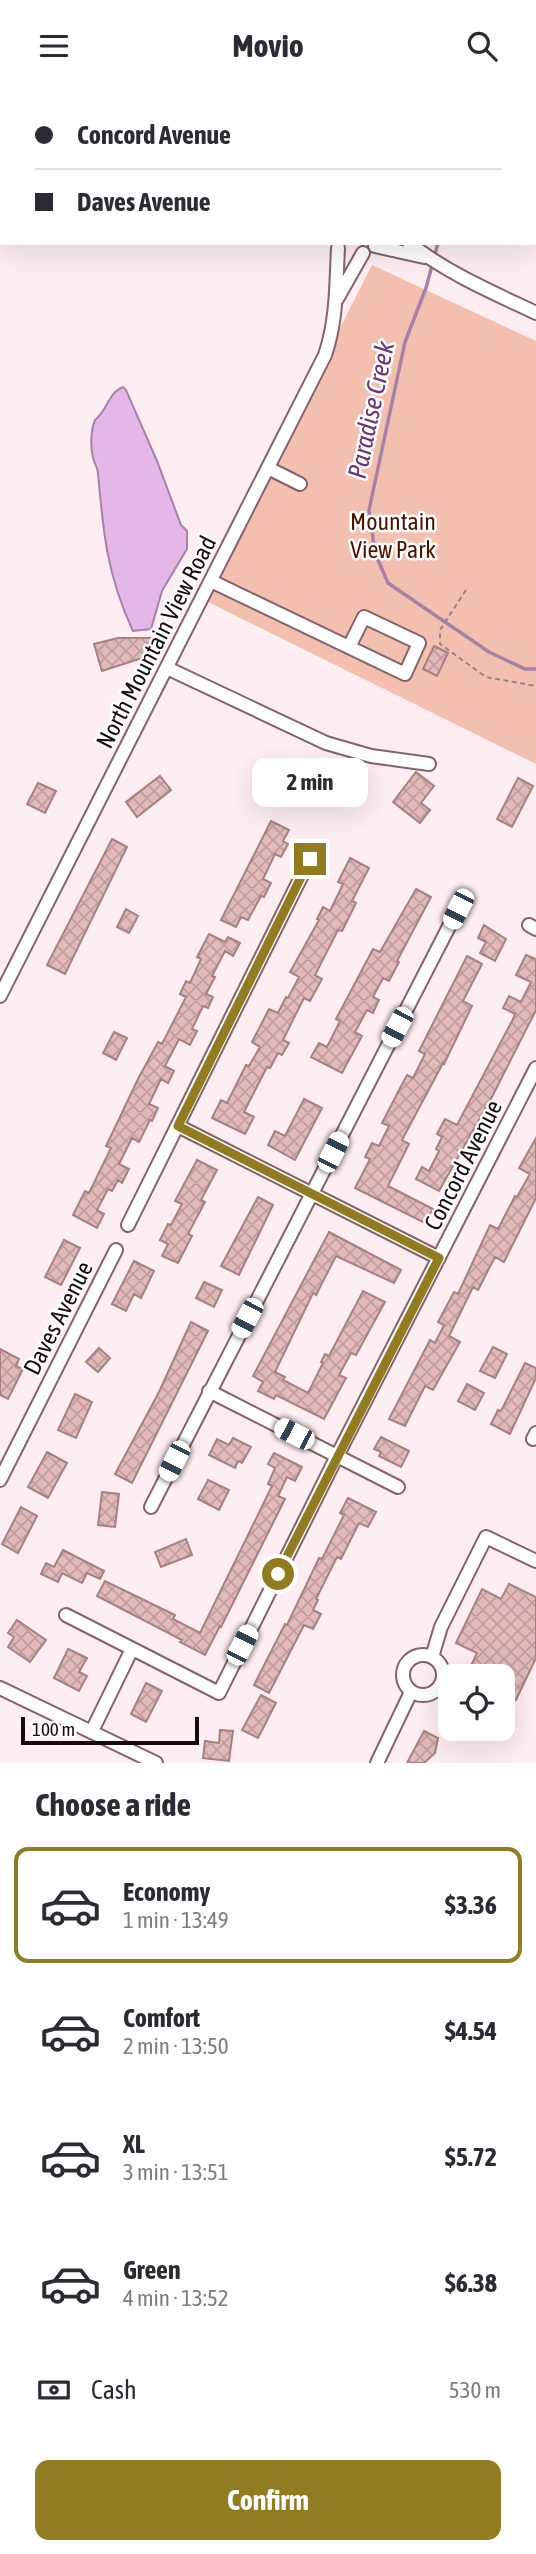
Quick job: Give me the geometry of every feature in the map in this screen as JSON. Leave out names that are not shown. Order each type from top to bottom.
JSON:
[{"type":"street","points":[[336,246],[354,254],[363,253],[376,245],[428,258]]},
{"type":"street","points":[[412,245],[428,258],[536,313]]},
{"type":"street","name":"North Mountain View Road","points":[[0,996],[325,355],[333,332],[336,246]]},
{"type":"street","name":"North Mountain View Road","points":[[335,302],[363,253]]},
{"type":"street","points":[[523,307],[536,299]]},
{"type":"street","points":[[268,468],[300,484]]},
{"type":"street","points":[[211,581],[405,674],[419,643],[364,617],[349,647]]},
{"type":"street","points":[[167,668],[326,743],[371,756],[429,764]]},
{"type":"street","points":[[128,1225],[310,859]]},
{"type":"street","points":[[151,1507],[458,909]]},
{"type":"street","name":"Concord Avenue","points":[[132,1649],[219,1693],[536,1068]]},
{"type":"street","points":[[178,1126],[439,1258]]},
{"type":"street","name":"Daves Avenue","points":[[0,1479],[116,1250]]},
{"type":"street","points":[[209,1391],[398,1487]]},
{"type":"street","points":[[432,1657],[442,1627],[486,1537],[536,1561]]},
{"type":"street","points":[[66,1615],[132,1649],[92,1731]]},
{"type":"street","points":[[413,1657],[432,1657],[442,1666],[443,1679],[440,1686],[436,1691],[424,1696],[411,1692],[403,1681],[404,1667],[413,1657]]},
{"type":"street","points":[[0,1688],[156,1763]]},
{"type":"street","points":[[377,1763],[411,1692]]},
{"type":"path","points":[[466,590],[441,628],[438,637],[440,644],[486,677],[536,686]]},
{"type":"green space","name":"Mountain View Park","points":[[372,265],[536,341],[536,764],[202,599]]},
{"type":"shaded area","points":[[123,387],[157,461],[181,525],[187,531],[187,549],[162,591],[151,629],[133,631],[112,572],[91,443],[95,420],[114,393]]},
{"type":"building","points":[[118,638],[152,638],[152,652],[148,653],[148,659],[139,659],[102,671],[94,644]]},
{"type":"building","points":[[434,646],[448,653],[437,676],[423,669]]},
{"type":"building","points":[[416,772],[434,786],[421,803],[430,810],[420,823],[393,802]]},
{"type":"building","points":[[160,776],[171,790],[137,817],[126,802]]},
{"type":"building","points":[[518,778],[533,786],[512,827],[497,819]]},
{"type":"building","points":[[38,783],[56,791],[45,813],[27,804]]},
{"type":"building","points":[[271,821],[289,830],[283,841],[288,844],[281,857],[275,854],[263,879],[271,883],[264,897],[261,896],[248,920],[241,917],[236,927],[221,920]]},
{"type":"building","points":[[112,839],[127,847],[65,974],[47,965]]},
{"type":"building","points":[[350,858],[369,868],[352,901],[356,903],[342,931],[338,930],[315,975],[322,979],[310,1001],[304,998],[283,1040],[289,1043],[282,1055],[278,1053],[270,1068],[267,1067],[244,1112],[254,1117],[245,1134],[212,1118],[221,1100],[227,1103],[246,1065],[249,1066],[260,1047],[252,1042],[269,1009],[278,1013],[286,997],[288,998],[299,977],[290,972],[319,920],[317,919],[323,907],[330,911],[343,884],[338,882]]},
{"type":"building","points":[[416,889],[431,897],[389,981],[383,978],[373,997],[379,1000],[373,1013],[367,1010],[355,1032],[362,1036],[342,1073],[311,1057],[319,1043],[327,1047],[340,1021],[336,1019],[373,949],[380,952]]},
{"type":"building","points":[[126,909],[138,916],[129,933],[117,927]]},
{"type":"building","points":[[484,925],[506,939],[495,961],[480,953],[486,942],[478,938]]},
{"type":"building","points":[[209,934],[225,942],[228,937],[240,943],[233,956],[225,951],[212,976],[215,977],[206,994],[213,997],[208,1008],[203,1006],[192,1029],[197,1031],[190,1045],[179,1039],[165,1066],[174,1071],[168,1083],[161,1079],[149,1104],[158,1108],[152,1121],[150,1120],[139,1142],[132,1138],[119,1164],[129,1169],[122,1183],[118,1180],[112,1191],[108,1189],[97,1210],[104,1214],[97,1228],[73,1215],[85,1191],[89,1193],[111,1148],[106,1146],[138,1079],[158,1042],[162,1044],[186,997],[180,994],[186,981],[190,983],[201,959],[197,957]]},
{"type":"building","points":[[526,955],[536,959],[536,1010],[493,1095],[439,1191],[416,1179],[422,1167],[429,1171],[439,1151],[436,1149],[442,1137],[437,1134],[445,1119],[457,1125],[513,1019],[515,1014],[503,1008],[509,996],[521,1002],[531,982],[516,975]]},
{"type":"building","points":[[467,956],[482,964],[463,1001],[472,1006],[402,1140],[409,1144],[388,1186],[433,1209],[425,1223],[355,1188],[370,1159],[365,1157],[372,1143],[379,1146],[389,1126],[382,1123],[397,1094],[407,1075],[413,1078],[425,1054],[419,1051]]},
{"type":"building","points":[[114,1032],[127,1038],[116,1060],[103,1053]]},
{"type":"building","points":[[304,1099],[322,1108],[295,1160],[268,1145],[275,1131],[285,1136]]},
{"type":"building","points":[[536,1138],[536,1198],[504,1262],[495,1257],[478,1290],[473,1287],[449,1336],[460,1342],[433,1390],[425,1386],[405,1426],[389,1419],[430,1340],[435,1343],[444,1325],[438,1322],[454,1292],[458,1294],[490,1225],[498,1229],[530,1174],[519,1168]]},
{"type":"building","points":[[197,1160],[217,1170],[201,1200],[205,1202],[188,1234],[192,1236],[178,1263],[162,1256],[168,1244],[160,1240],[182,1204],[175,1201]]},
{"type":"building","points":[[258,1197],[273,1205],[239,1275],[221,1266]]},
{"type":"building","points":[[329,1232],[401,1270],[394,1283],[336,1256],[316,1295],[313,1293],[275,1372],[285,1377],[283,1380],[308,1393],[325,1354],[329,1356],[363,1291],[385,1302],[356,1355],[351,1353],[339,1375],[346,1378],[324,1419],[276,1395],[274,1399],[258,1391],[263,1382],[253,1376]]},
{"type":"building","points":[[64,1240],[80,1248],[61,1285],[45,1277]]},
{"type":"building","points":[[134,1261],[154,1271],[141,1298],[134,1294],[126,1311],[112,1304]]},
{"type":"building","points":[[204,1282],[222,1290],[214,1307],[196,1298]]},
{"type":"building","points":[[191,1322],[208,1331],[132,1483],[115,1474],[159,1392]]},
{"type":"building","points":[[493,1347],[507,1354],[495,1378],[480,1371]]},
{"type":"building","points":[[99,1348],[110,1358],[98,1372],[86,1362]]},
{"type":"building","points":[[0,1349],[19,1359],[16,1366],[23,1369],[8,1399],[0,1395]]},
{"type":"building","points":[[525,1363],[536,1368],[536,1378],[510,1434],[491,1424],[498,1410],[501,1411]]},
{"type":"building","points":[[467,1384],[484,1393],[475,1410],[458,1401]]},
{"type":"building","points":[[75,1394],[92,1402],[76,1438],[58,1430]]},
{"type":"building","points":[[381,1437],[409,1451],[401,1467],[379,1456],[381,1452],[374,1449]]},
{"type":"building","points":[[233,1438],[251,1447],[242,1463],[238,1461],[235,1468],[209,1455],[217,1439],[229,1445]]},
{"type":"building","points":[[47,1452],[67,1463],[48,1498],[28,1487]]},
{"type":"building","points":[[274,1453],[302,1467],[295,1481],[287,1477],[278,1496],[285,1499],[205,1655],[180,1642],[182,1640],[97,1596],[105,1581],[175,1615],[173,1619],[200,1633],[272,1486],[268,1484],[275,1468],[268,1464]]},
{"type":"building","points":[[208,1480],[229,1490],[219,1510],[198,1499]]},
{"type":"building","points":[[102,1492],[119,1494],[115,1527],[98,1525]]},
{"type":"building","points":[[348,1498],[376,1512],[368,1527],[359,1523],[341,1559],[337,1557],[316,1599],[318,1600],[313,1610],[321,1614],[313,1629],[304,1625],[269,1693],[254,1685],[319,1558],[322,1559],[344,1515],[340,1513]]},
{"type":"building","points":[[21,1507],[37,1516],[18,1553],[2,1544]]},
{"type":"building","points":[[186,1539],[192,1555],[161,1567],[155,1552]]},
{"type":"building","points":[[63,1550],[104,1571],[100,1579],[87,1573],[82,1583],[62,1573],[58,1582],[41,1574],[46,1563],[54,1567]]},
{"type":"building","points":[[509,1584],[536,1597],[536,1658],[516,1700],[515,1664],[472,1664],[477,1653],[456,1643],[482,1589],[501,1599]]},
{"type":"building","points":[[17,1620],[46,1640],[30,1662],[8,1647],[14,1637],[8,1633]]},
{"type":"building","points":[[68,1649],[87,1658],[79,1672],[87,1676],[79,1691],[54,1678]]},
{"type":"building","points":[[146,1683],[162,1691],[146,1722],[131,1714]]},
{"type":"building","points":[[261,1695],[276,1703],[258,1738],[242,1730]]},
{"type":"building","points":[[220,1730],[233,1731],[229,1761],[203,1758],[205,1741],[219,1743]]},
{"type":"building","points":[[424,1731],[438,1738],[435,1753],[424,1763],[407,1763]]},
{"type":"waterway","name":"Paradise Creek","points":[[437,245],[426,288],[405,342],[369,510],[375,553],[388,583],[489,652],[525,669],[536,669]]},
{"type":"route","points":[[278,1574],[439,1258],[178,1126],[310,859]]}]
